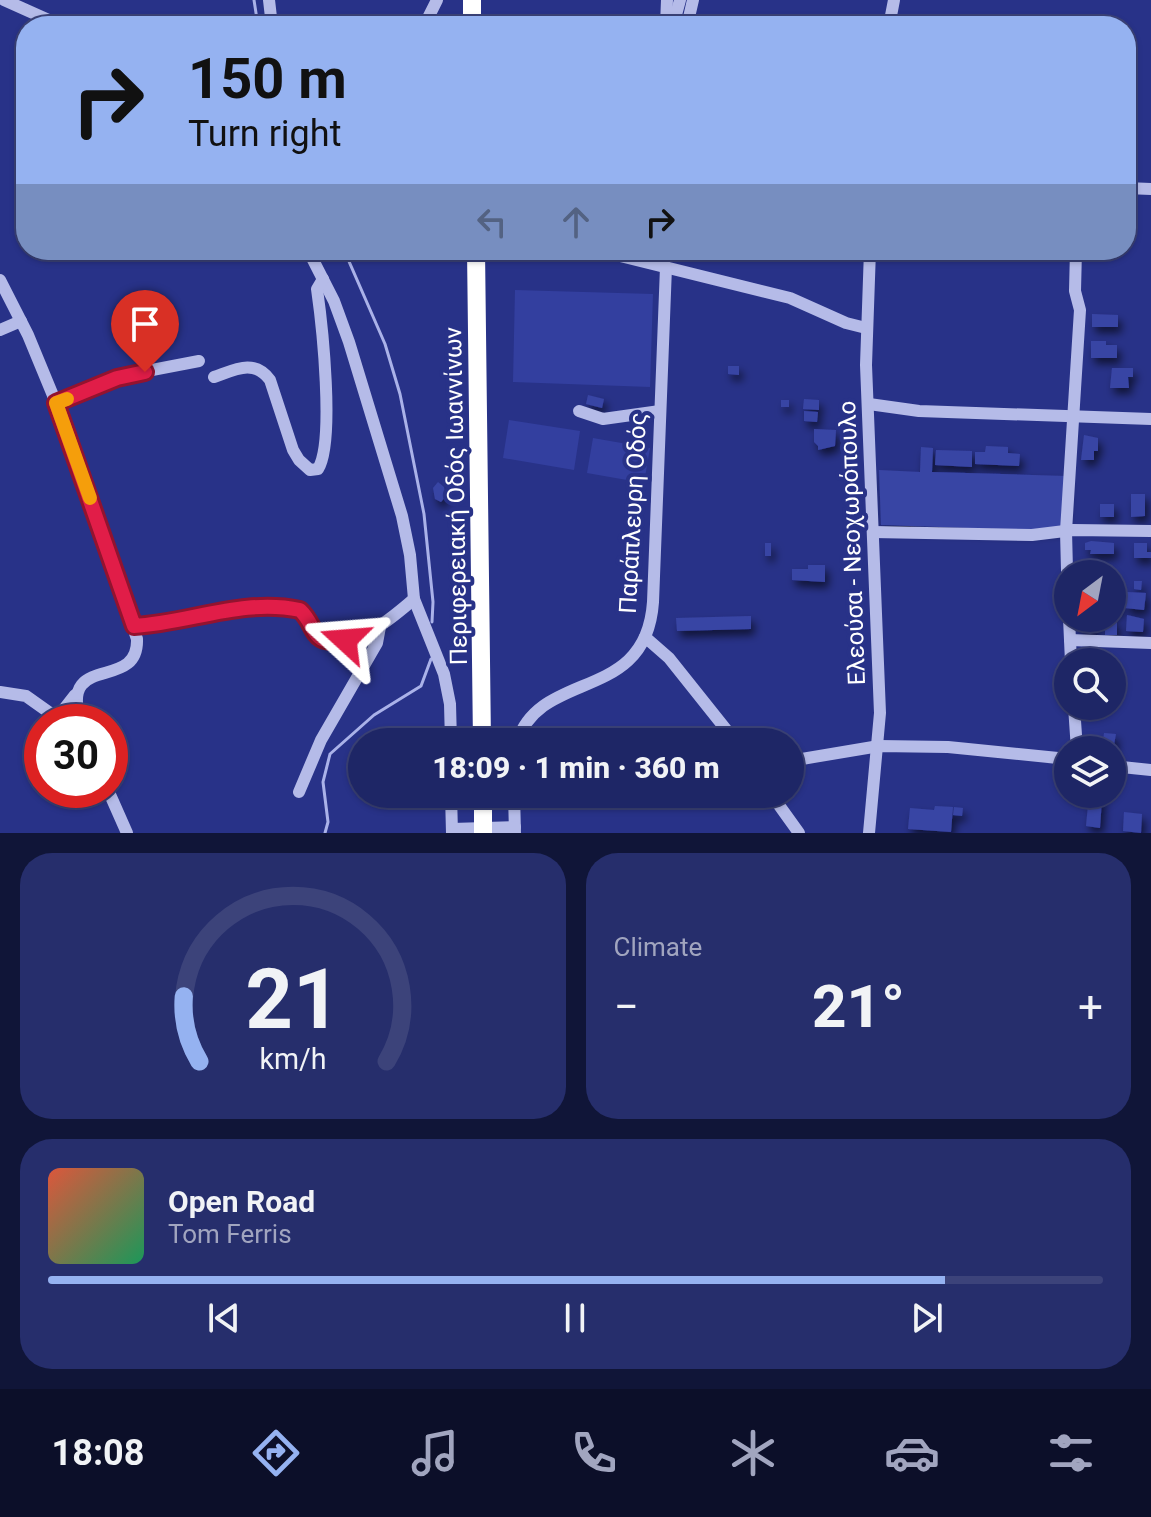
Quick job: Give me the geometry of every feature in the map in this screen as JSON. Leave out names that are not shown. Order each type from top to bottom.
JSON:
[{"type":"highway","name":"Περιφερειακή Οδός Ιωαννίνων","points":[[476,260],[482,728]]},
{"type":"highway","points":[[477,275],[485,260]]},
{"type":"street","points":[[4,0],[40,16]]},
{"type":"street","points":[[313,260],[349,342],[402,516],[414,599],[444,674],[451,728]]},
{"type":"street","points":[[643,260],[790,298],[846,323],[866,328]]},
{"type":"street","name":"Παράπλευρη Οδός","points":[[523,728],[535,712],[550,702],[623,667],[645,637],[653,602],[660,411],[658,260]]},
{"type":"street","name":"Ελεούσα - Νεοχωρόπουλο","points":[[869,260],[866,328],[880,690],[879,746],[869,833]]},
{"type":"street","points":[[1067,560],[1080,310],[1075,291],[1076,260]]},
{"type":"street","points":[[214,377],[246,366],[258,368],[264,373],[270,380],[295,456],[310,470],[318,469],[324,453],[325,363],[317,289],[323,279]]},
{"type":"street","points":[[0,280],[56,403],[134,626],[137,648],[131,662],[86,681],[57,718],[26,696],[0,692]]},
{"type":"street","points":[[0,330],[21,321]]},
{"type":"street","points":[[56,403],[117,378],[199,361]]},
{"type":"street","points":[[869,404],[919,411],[1151,419]]},
{"type":"street","points":[[579,411],[603,419],[660,411]]},
{"type":"street","points":[[873,532],[1032,535],[1066,531],[1151,531]]},
{"type":"street","points":[[134,626],[161,624],[227,609],[262,606],[300,610],[315,635],[332,641],[356,638],[380,627],[414,599]]},
{"type":"street","points":[[299,792],[321,740],[377,643],[380,627]]},
{"type":"street","points":[[1070,632],[1070,648]]},
{"type":"street","points":[[645,637],[669,658],[725,728]]},
{"type":"street","points":[[1070,640],[1151,643]]},
{"type":"street","points":[[75,695],[77,704]]},
{"type":"street","points":[[804,759],[879,746],[948,747],[1054,758]]},
{"type":"street","points":[[1126,767],[1151,770]]},
{"type":"street","points":[[116,808],[127,833]]},
{"type":"street","points":[[451,808],[452,831],[515,830],[514,808]]},
{"type":"street","points":[[781,808],[799,833]]},
{"type":"shaded area","points":[[515,290],[653,294],[650,387],[513,382]]},
{"type":"shaded area","points":[[509,420],[580,431],[574,470],[503,458]]},
{"type":"shaded area","points":[[593,438],[650,448],[644,483],[587,473]]},
{"type":"building","points":[[1092,314],[1118,315],[1118,327],[1092,327]]},
{"type":"building","points":[[1091,341],[1117,345],[1117,358],[1091,358]]},
{"type":"building","points":[[728,366],[739,366],[739,375],[728,374]]},
{"type":"building","points":[[1112,368],[1133,368],[1133,377],[1128,377],[1129,388],[1110,388]]},
{"type":"building","points":[[588,395],[604,399],[602,408],[586,404]]},
{"type":"building","points":[[804,399],[819,400],[819,410],[803,409]]},
{"type":"building","points":[[781,400],[789,400],[789,407],[781,407]]},
{"type":"building","points":[[804,411],[818,412],[817,422],[804,421]]},
{"type":"building","points":[[814,429],[836,430],[835,446],[818,450],[814,442]]},
{"type":"building","points":[[1084,435],[1098,438],[1094,460],[1081,460]]},
{"type":"building","points":[[986,446],[1008,447],[1008,453],[1020,454],[1019,466],[975,464],[975,452],[985,452]]},
{"type":"building","points":[[921,447],[933,448],[932,472],[1066,476],[1063,527],[1026,530],[881,525],[879,470],[920,472]]},
{"type":"building","points":[[936,450],[972,451],[972,467],[935,465]]},
{"type":"building","points":[[438,482],[444,487],[446,496],[441,502],[435,499],[433,488]]},
{"type":"building","points":[[1131,494],[1145,494],[1145,516],[1131,517]]},
{"type":"building","points":[[1100,504],[1114,504],[1114,517],[1100,517]]},
{"type":"building","points":[[765,543],[771,543],[771,556],[765,556]]},
{"type":"building","points":[[1085,543],[1114,543],[1114,554],[1090,554],[1091,550],[1085,550]]},
{"type":"building","points":[[1134,543],[1147,543],[1151,558],[1134,558]]},
{"type":"building","points":[[808,565],[825,565],[825,582],[792,580],[792,569],[808,569]]},
{"type":"building","points":[[1134,581],[1142,581],[1141,590],[1134,589]]},
{"type":"building","points":[[1127,592],[1146,593],[1144,610],[1126,608]]},
{"type":"building","points":[[1127,615],[1144,619],[1143,632],[1126,631]]},
{"type":"building","points":[[751,616],[751,629],[677,631],[676,618]]},
{"type":"building","points":[[935,806],[953,807],[951,832],[908,829],[910,808],[934,810]]},
{"type":"building","points":[[954,807],[963,808],[962,816],[953,815]]},
{"type":"building","points":[[1088,808],[1101,808],[1100,828],[1086,826]]},
{"type":"building","points":[[1124,812],[1142,814],[1141,833],[1123,831]]},
{"type":"waterway","points":[[254,0],[256,16]]},
{"type":"waterway","points":[[348,260],[385,344],[400,394],[424,514],[433,602],[432,622]]},
{"type":"waterway","points":[[325,833],[328,822],[323,782],[330,754],[374,715],[421,686],[431,659]]},
{"type":"slow traffic","points":[[67,399],[56,403],[90,498]]},
{"type":"route","points":[[145,372],[117,378],[56,403],[134,626],[161,624],[246,606],[262,606],[300,610],[315,635],[332,641],[345,640]]}]
